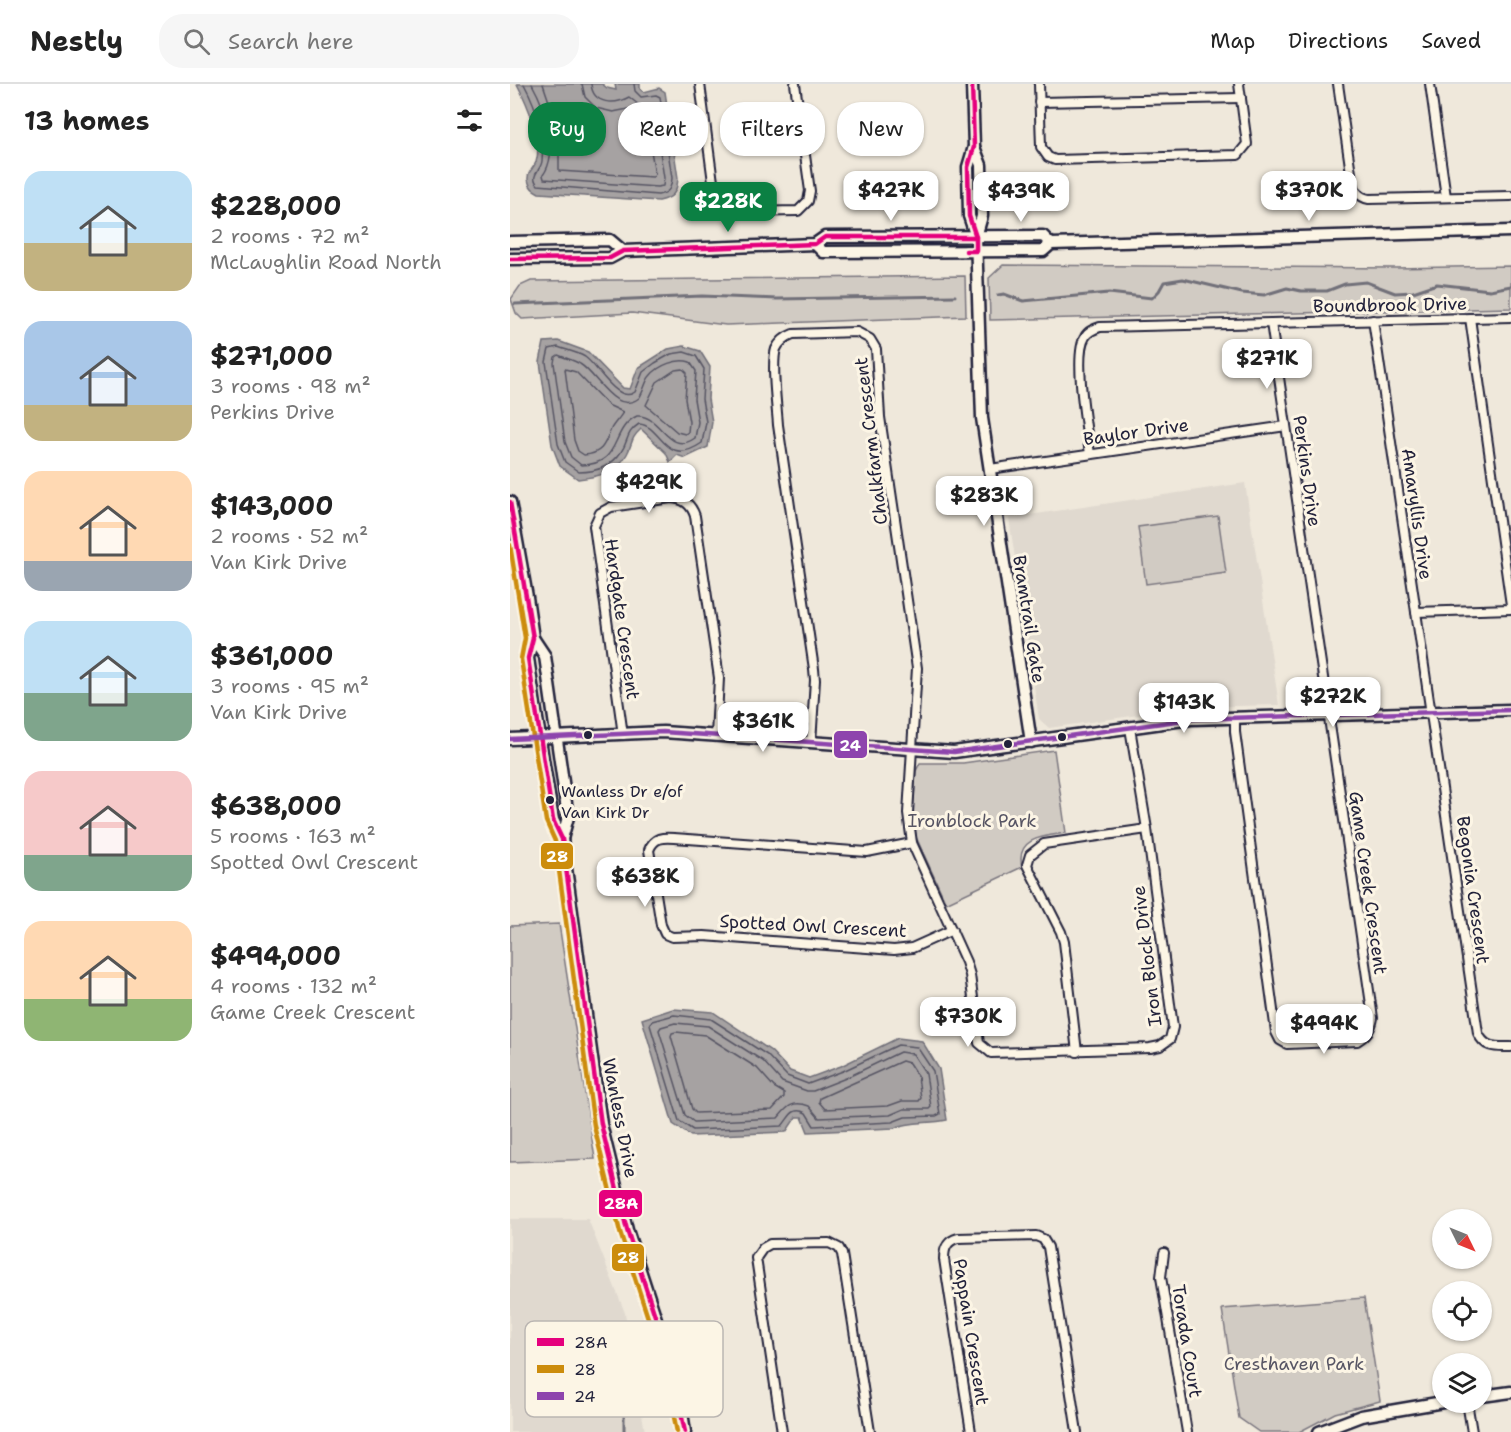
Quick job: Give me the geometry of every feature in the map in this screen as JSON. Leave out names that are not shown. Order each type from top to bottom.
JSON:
[{"type":"main road","name":"Bramtrail Gate","points":[[972,84],[974,147],[981,165],[982,216],[976,237],[980,398],[1031,742]]},
{"type":"main road","points":[[815,244],[823,252],[1042,251],[1051,244],[1511,231]]},
{"type":"main road","points":[[510,259],[610,258],[622,251],[815,244],[825,237],[1043,236],[1051,244]]},
{"type":"main road","points":[[510,242],[610,240],[622,251]]},
{"type":"main road","name":"Wanless Drive","points":[[510,502],[533,638],[528,658],[553,820],[562,838],[601,1124],[627,1230],[657,1321]]},
{"type":"main road","name":"Wanless Drive","points":[[533,638],[545,656],[557,738],[568,817],[562,838]]},
{"type":"main road","points":[[510,739],[663,732],[912,751],[963,752],[1191,719],[1511,710]]},
{"type":"main road","points":[[1492,1395],[1511,1392]]},
{"type":"main road","points":[[1319,1432],[1361,1416],[1432,1404]]},
{"type":"main road","name":"Wanless Drive","points":[[683,1417],[685,1432]]},
{"type":"street","points":[[700,84],[716,197],[724,209],[735,212],[798,211],[808,201],[810,191],[795,84]]},
{"type":"street","points":[[1039,84],[1041,147],[1048,157],[1054,160],[1238,155],[1247,144],[1239,84]]},
{"type":"street","points":[[1338,84],[1352,180],[1356,192],[1364,198],[1511,196]]},
{"type":"street","points":[[1430,84],[1446,196]]},
{"type":"street","points":[[1039,102],[1240,98]]},
{"type":"street","name":"Boundbrook Drive","points":[[1270,323],[1511,317]]},
{"type":"street","points":[[1470,318],[1511,604]]},
{"type":"street","name":"Amaryllis Drive","points":[[1373,320],[1431,711]]},
{"type":"street","points":[[1090,454],[1082,395],[1081,345],[1085,336],[1091,331],[1100,327],[1270,323]]},
{"type":"street","name":"Perkins Drive","points":[[1270,323],[1328,714]]},
{"type":"street","name":"Chalkfarm Crescent","points":[[811,743],[815,680],[778,425],[775,353],[784,338],[793,334],[857,332],[870,339],[876,349],[880,417],[917,668],[912,751]]},
{"type":"street","name":"Baylor Drive","points":[[990,469],[1286,426]]},
{"type":"street","name":"Hardgate Crescent","points":[[623,735],[594,526],[600,513],[611,507],[678,498],[688,504],[695,516],[719,678],[716,736]]},
{"type":"street","points":[[1416,612],[1511,609]]},
{"type":"street","name":"Begonia Crescent","points":[[1431,711],[1478,1033],[1482,1041],[1491,1047],[1511,1047]]},
{"type":"street","name":"Game Creek Crescent","points":[[1235,717],[1235,732],[1276,1032],[1280,1040],[1287,1044],[1357,1041],[1371,1028],[1372,1018],[1328,714]]},
{"type":"street","name":"Iron Block Drive","points":[[912,751],[908,813],[912,843],[970,975],[977,1035],[982,1047],[987,1052],[997,1054],[1150,1048],[1160,1046],[1170,1040],[1173,1027],[1147,829],[1130,728]]},
{"type":"street","points":[[1077,1052],[1064,942],[1027,865],[1030,855],[1044,844],[1147,829]]},
{"type":"street","name":"Spotted Owl Crescent","points":[[912,843],[867,852],[659,838],[649,849],[661,925],[665,934],[676,938],[704,936],[894,950],[912,948],[952,930]]},
{"type":"street","name":"Pappain Crescent","points":[[971,1432],[944,1259],[946,1245],[958,1238],[1036,1236],[1043,1239],[1048,1247],[1077,1432]]},
{"type":"street","points":[[782,1432],[756,1258],[763,1248],[770,1244],[829,1243],[839,1248],[842,1254],[870,1432]]},
{"type":"street","name":"Torada Court","points":[[1164,1253],[1161,1277],[1187,1432]]},
{"type":"street","points":[[1469,1413],[1472,1432]]},
{"type":"shaded area","points":[[1245,483],[1279,705],[1193,707],[1049,728],[1039,719],[1009,518]]},
{"type":"shaded area","points":[[510,1219],[588,1219],[626,1321],[525,1321],[525,1417],[642,1417],[645,1432],[510,1432]]},
{"type":"green space","points":[[1003,265],[1394,268],[1511,266],[1511,308],[990,320],[989,278]]},
{"type":"green space","points":[[965,276],[966,316],[726,325],[632,313],[522,319],[516,313],[511,299],[520,286],[531,281]]},
{"type":"green space","points":[[1218,516],[1226,573],[1146,584],[1138,527]]},
{"type":"green space","name":"Ironblock Park","points":[[1054,750],[1066,833],[1041,837],[1027,844],[1021,857],[1022,867],[946,903],[916,837],[913,810],[916,771],[920,763],[963,763]]},
{"type":"green space","points":[[559,924],[595,1159],[510,1162],[510,926]]},
{"type":"green space","name":"Cresthaven Park","points":[[1364,1298],[1380,1401],[1335,1413],[1299,1432],[1259,1432],[1239,1418],[1222,1309]]},
{"type":"water","points":[[517,84],[602,84],[616,90],[615,84],[640,84],[644,92],[659,88],[665,92],[667,102],[618,102],[618,156],[675,156],[677,188],[668,198],[659,201],[539,193],[532,188],[528,180],[537,156],[606,156],[606,102],[528,102],[528,109]]},
{"type":"water","points":[[558,341],[588,352],[623,388],[630,389],[638,368],[668,349],[684,346],[700,351],[710,367],[708,399],[712,422],[708,447],[685,458],[677,455],[670,462],[666,453],[641,429],[633,438],[627,454],[618,466],[599,475],[578,479],[560,466],[552,445],[540,362],[544,342]]},
{"type":"water","points":[[673,1009],[713,1012],[771,1051],[790,1071],[809,1078],[841,1066],[898,1038],[922,1041],[939,1069],[947,1120],[907,1124],[894,1128],[808,1132],[802,1117],[796,1117],[786,1132],[691,1136],[673,1124],[642,1019]]},
{"type":"waterway","points":[[998,295],[1004,294],[1023,301],[1109,293],[1152,298],[1164,282],[1183,279],[1242,293],[1264,295],[1287,288],[1301,291],[1327,291],[1345,284],[1366,282],[1395,293],[1413,292],[1437,284],[1490,290],[1511,286]]},
{"type":"waterway","points":[[515,304],[702,296],[777,299],[955,296]]},
{"type":"waterway","points":[[624,1417],[624,1432]]},
{"type":"transit line","name":"28A","points":[[966,251],[976,251],[976,237],[969,216],[968,167],[974,147],[972,84]]},
{"type":"transit line","name":"28A","points":[[510,259],[610,258],[623,251],[815,244],[825,237],[976,237]]},
{"type":"transit line","name":"28A","points":[[510,502],[533,638],[528,658],[553,820],[562,839],[601,1124],[627,1230],[657,1321]]},
{"type":"transit line","name":"28","points":[[510,545],[525,638],[521,659],[546,821],[555,841],[594,1126],[620,1232],[649,1321]]},
{"type":"transit line","name":"24","points":[[510,739],[663,732],[954,752],[1191,719],[1511,710]]},
{"type":"transit line","name":"28","points":[[674,1417],[677,1432]]},
{"type":"transit line","name":"28A","points":[[682,1417],[685,1432]]},
{"type":"place","name":"Wanless Dr e/of Van Kirk Dr","points":[[550,800]]}]
